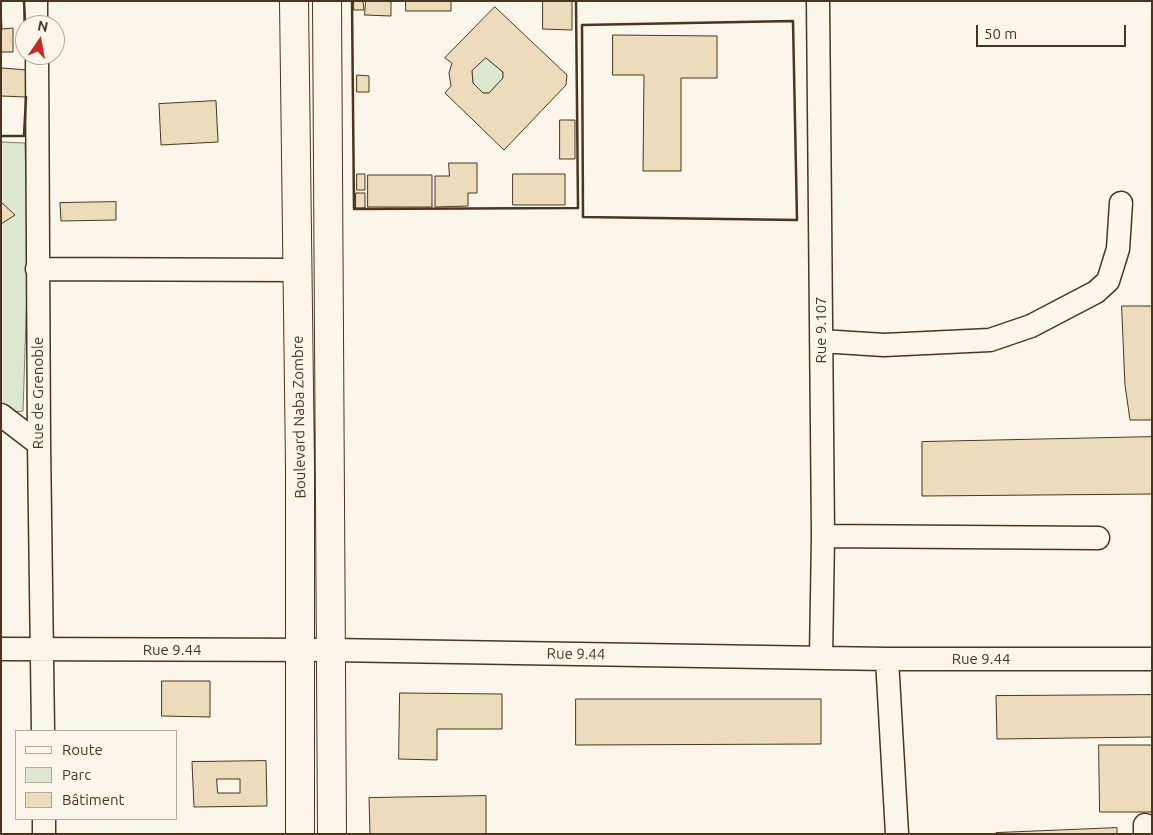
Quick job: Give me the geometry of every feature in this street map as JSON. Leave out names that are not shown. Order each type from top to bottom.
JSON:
[{"type":"main road","name":"Boulevard Naba Zombre","points":[[294,1],[300,466],[300,834]]},
{"type":"main road","name":"Boulevard Naba Zombre","points":[[327,1],[332,834]]},
{"type":"street","points":[[36,1],[36,15]]},
{"type":"street","name":"Rue 9.107","points":[[818,1],[823,536],[821,658]]},
{"type":"street","name":"Rue de Grenoble","points":[[37,65],[37,269],[43,730]]},
{"type":"street","points":[[821,341],[884,344],[990,340],[1031,326],[1096,292],[1108,281],[1118,249],[1121,203]]},
{"type":"street","points":[[37,269],[298,270]]},
{"type":"street","points":[[1,415],[39,444]]},
{"type":"street","points":[[823,536],[1098,538]]},
{"type":"street","name":"Rue 9.44","points":[[1,649],[330,650],[887,659],[1152,659]]},
{"type":"street","points":[[887,659],[897,834]]},
{"type":"street","points":[[44,820],[44,834]]},
{"type":"green space","points":[[486,58],[503,72],[503,78],[489,93],[483,93],[473,83],[472,71]]},
{"type":"green space","points":[[1,142],[25,143],[28,259],[23,411],[7,413],[1,408]]},
{"type":"building","points":[[354,1],[363,1],[364,10],[354,10]]},
{"type":"building","points":[[366,1],[391,1],[391,16],[365,15]]},
{"type":"building","points":[[406,1],[451,1],[451,11],[406,11]]},
{"type":"building","points":[[543,1],[572,1],[572,30],[543,29]]},
{"type":"building","points":[[1,4],[2,29],[13,28],[13,52],[1,52]]},
{"type":"building","points":[[495,7],[567,75],[566,85],[504,150],[445,93],[451,86],[449,73],[452,63],[445,58]],"holes":[[[486,58],[503,72],[503,78],[489,93],[483,93],[473,83],[472,71]]]},
{"type":"building","points":[[613,35],[717,36],[717,78],[681,78],[681,171],[643,171],[644,75],[613,75]]},
{"type":"building","points":[[2,68],[28,70],[26,97],[1,96]]},
{"type":"building","points":[[357,75],[369,76],[369,92],[357,92]]},
{"type":"building","points":[[216,101],[218,142],[161,145],[159,104]]},
{"type":"building","points":[[560,120],[575,120],[575,159],[560,159]]},
{"type":"building","points":[[449,163],[477,163],[477,193],[468,193],[468,206],[435,207],[435,176],[449,176]]},
{"type":"building","points":[[357,174],[365,174],[365,190],[357,190]]},
{"type":"building","points":[[513,174],[565,174],[565,205],[513,205]]},
{"type":"building","points":[[368,175],[432,175],[432,207],[368,207]]},
{"type":"building","points":[[356,193],[365,193],[365,208],[356,208]]},
{"type":"building","points":[[1,202],[15,215],[1,224]]},
{"type":"building","points":[[116,202],[116,220],[61,221],[60,203]]},
{"type":"building","points":[[1122,306],[1152,306],[1152,420],[1130,420],[1125,385]]},
{"type":"building","points":[[1152,437],[1152,494],[922,496],[922,442]]},
{"type":"building","points":[[162,681],[210,681],[210,717],[162,716]]},
{"type":"building","points":[[400,693],[502,694],[502,729],[437,729],[437,760],[399,759]]},
{"type":"building","points":[[1152,695],[1152,737],[997,739],[996,696]]},
{"type":"building","points":[[576,699],[821,699],[821,744],[576,745]]},
{"type":"building","points":[[1099,745],[1152,745],[1152,812],[1100,812]]},
{"type":"building","points":[[266,761],[267,806],[194,807],[192,762]],"holes":[[[217,779],[240,779],[240,793],[218,793]]]},
{"type":"building","points":[[486,796],[486,834],[370,834],[369,798]]},
{"type":"building","points":[[1117,828],[1117,834],[996,834],[996,833]]},
{"type":"wall","points":[[24,1],[25,15]]},
{"type":"wall","points":[[352,1],[354,209],[578,208],[576,1]]},
{"type":"wall","points":[[793,21],[797,220],[583,217],[582,25],[793,21]]},
{"type":"wall","points":[[1,136],[24,136],[26,97]]}]
